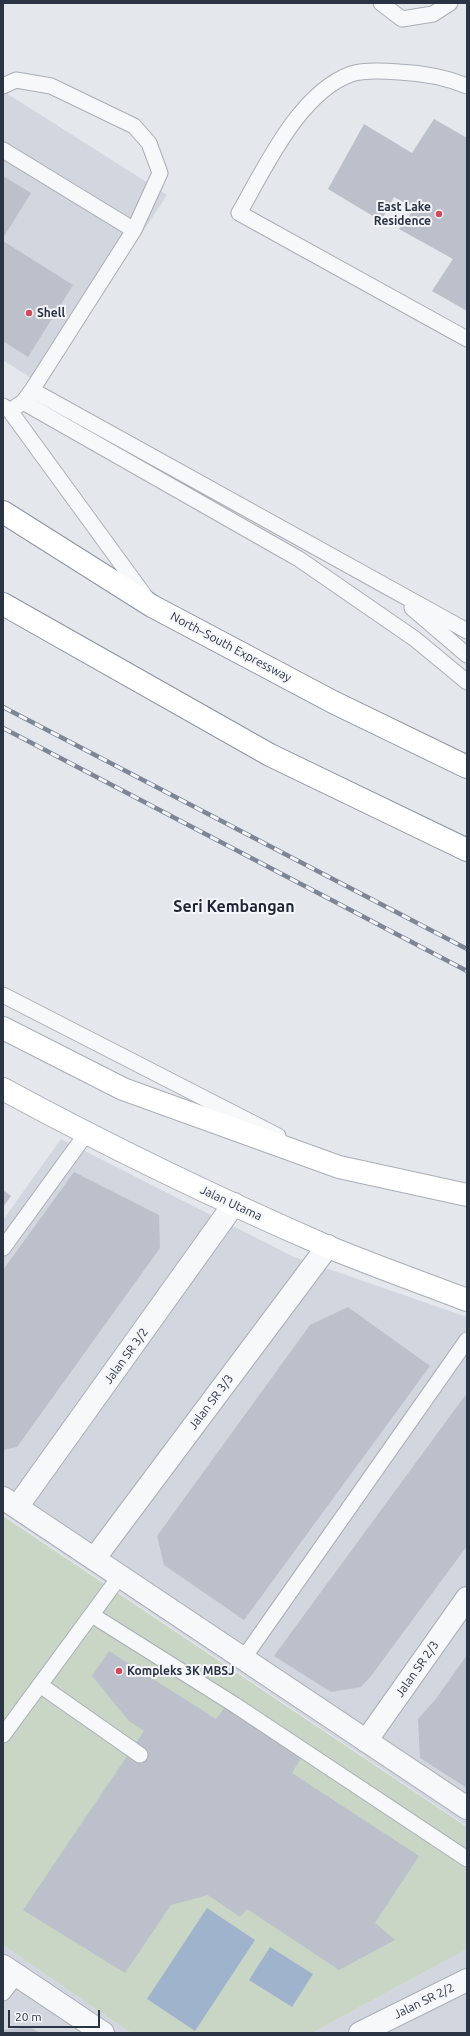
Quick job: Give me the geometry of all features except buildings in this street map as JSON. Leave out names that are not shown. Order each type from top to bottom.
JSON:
[{"type":"main road","name":"North–South Expressway","points":[[3,512],[152,606],[333,702],[467,767]]},
{"type":"main road","points":[[3,604],[270,755],[467,850]]},
{"type":"main road","points":[[3,1028],[123,1089],[339,1167],[467,1195]]},
{"type":"main road","name":"Jalan Utama","points":[[3,1089],[86,1134],[234,1204],[328,1246],[467,1300]]},
{"type":"street","name":"Jalan SR 3/2","points":[[10,1503],[234,1204]]},
{"type":"street","name":"Jalan SR 3/3","points":[[94,1559],[328,1246]]},
{"type":"street","points":[[10,1503],[467,1808]]},
{"type":"street","name":"Jalan SR 2/3","points":[[366,1741],[467,1598]]},
{"type":"street","points":[[10,1970],[103,2033]]},
{"type":"street","name":"Jalan SR 2/2","points":[[360,2033],[467,1980]]},
{"type":"lane","points":[[382,3],[402,19],[433,14],[450,3]]},
{"type":"lane","points":[[467,86],[424,73],[388,71],[352,74],[327,87],[306,106],[279,144],[239,213],[467,339]]},
{"type":"lane","points":[[3,86],[16,80],[51,86],[134,126],[149,143],[160,173],[134,230],[32,390],[23,402],[6,409],[152,606]]},
{"type":"lane","points":[[3,150],[134,230]]},
{"type":"lane","points":[[32,390],[467,631]]},
{"type":"lane","points":[[23,402],[299,559],[415,639],[467,682]]},
{"type":"lane","points":[[380,582],[467,655]]},
{"type":"lane","points":[[3,995],[339,1167]]},
{"type":"lane","points":[[3,1248],[86,1134]]},
{"type":"lane","points":[[243,1659],[467,1340]]},
{"type":"lane","points":[[3,1735],[120,1576]]},
{"type":"lane","points":[[92,1615],[235,1705],[467,1859]]},
{"type":"lane","points":[[40,1685],[140,1755]]},
{"type":"lane","points":[[3,1993],[10,1970]]},
{"type":"shaded area","points":[[3,91],[167,195],[42,385],[3,360]]},
{"type":"shaded area","points":[[61,1139],[294,1257],[467,1317],[467,1826],[3,1514],[3,1220]]},
{"type":"shaded area","points":[[3,1945],[131,2033],[3,2033]]},
{"type":"shaded area","points":[[467,1949],[467,2033],[312,2033]]},
{"type":"green space","name":"Kompleks 3K MBSJ","points":[[3,1516],[467,1827],[467,1949],[312,2033],[131,2033],[3,1945]]},
{"type":"water","points":[[207,1908],[255,1940],[195,2031],[147,1999]]},
{"type":"water","points":[[270,1947],[313,1974],[292,2007],[249,1980]]},
{"type":"railway","points":[[3,707],[467,949]]},
{"type":"railway","points":[[3,728],[467,971]]},
{"type":"place","name":"East Lake Residence","points":[[439,214]]},
{"type":"place","name":"Shell","points":[[29,313]]},
{"type":"place","name":"Kompleks 3K MBSJ","points":[[119,1671]]},
{"type":"district","name":"Seri Kembangan","points":[[234,907]]}]
